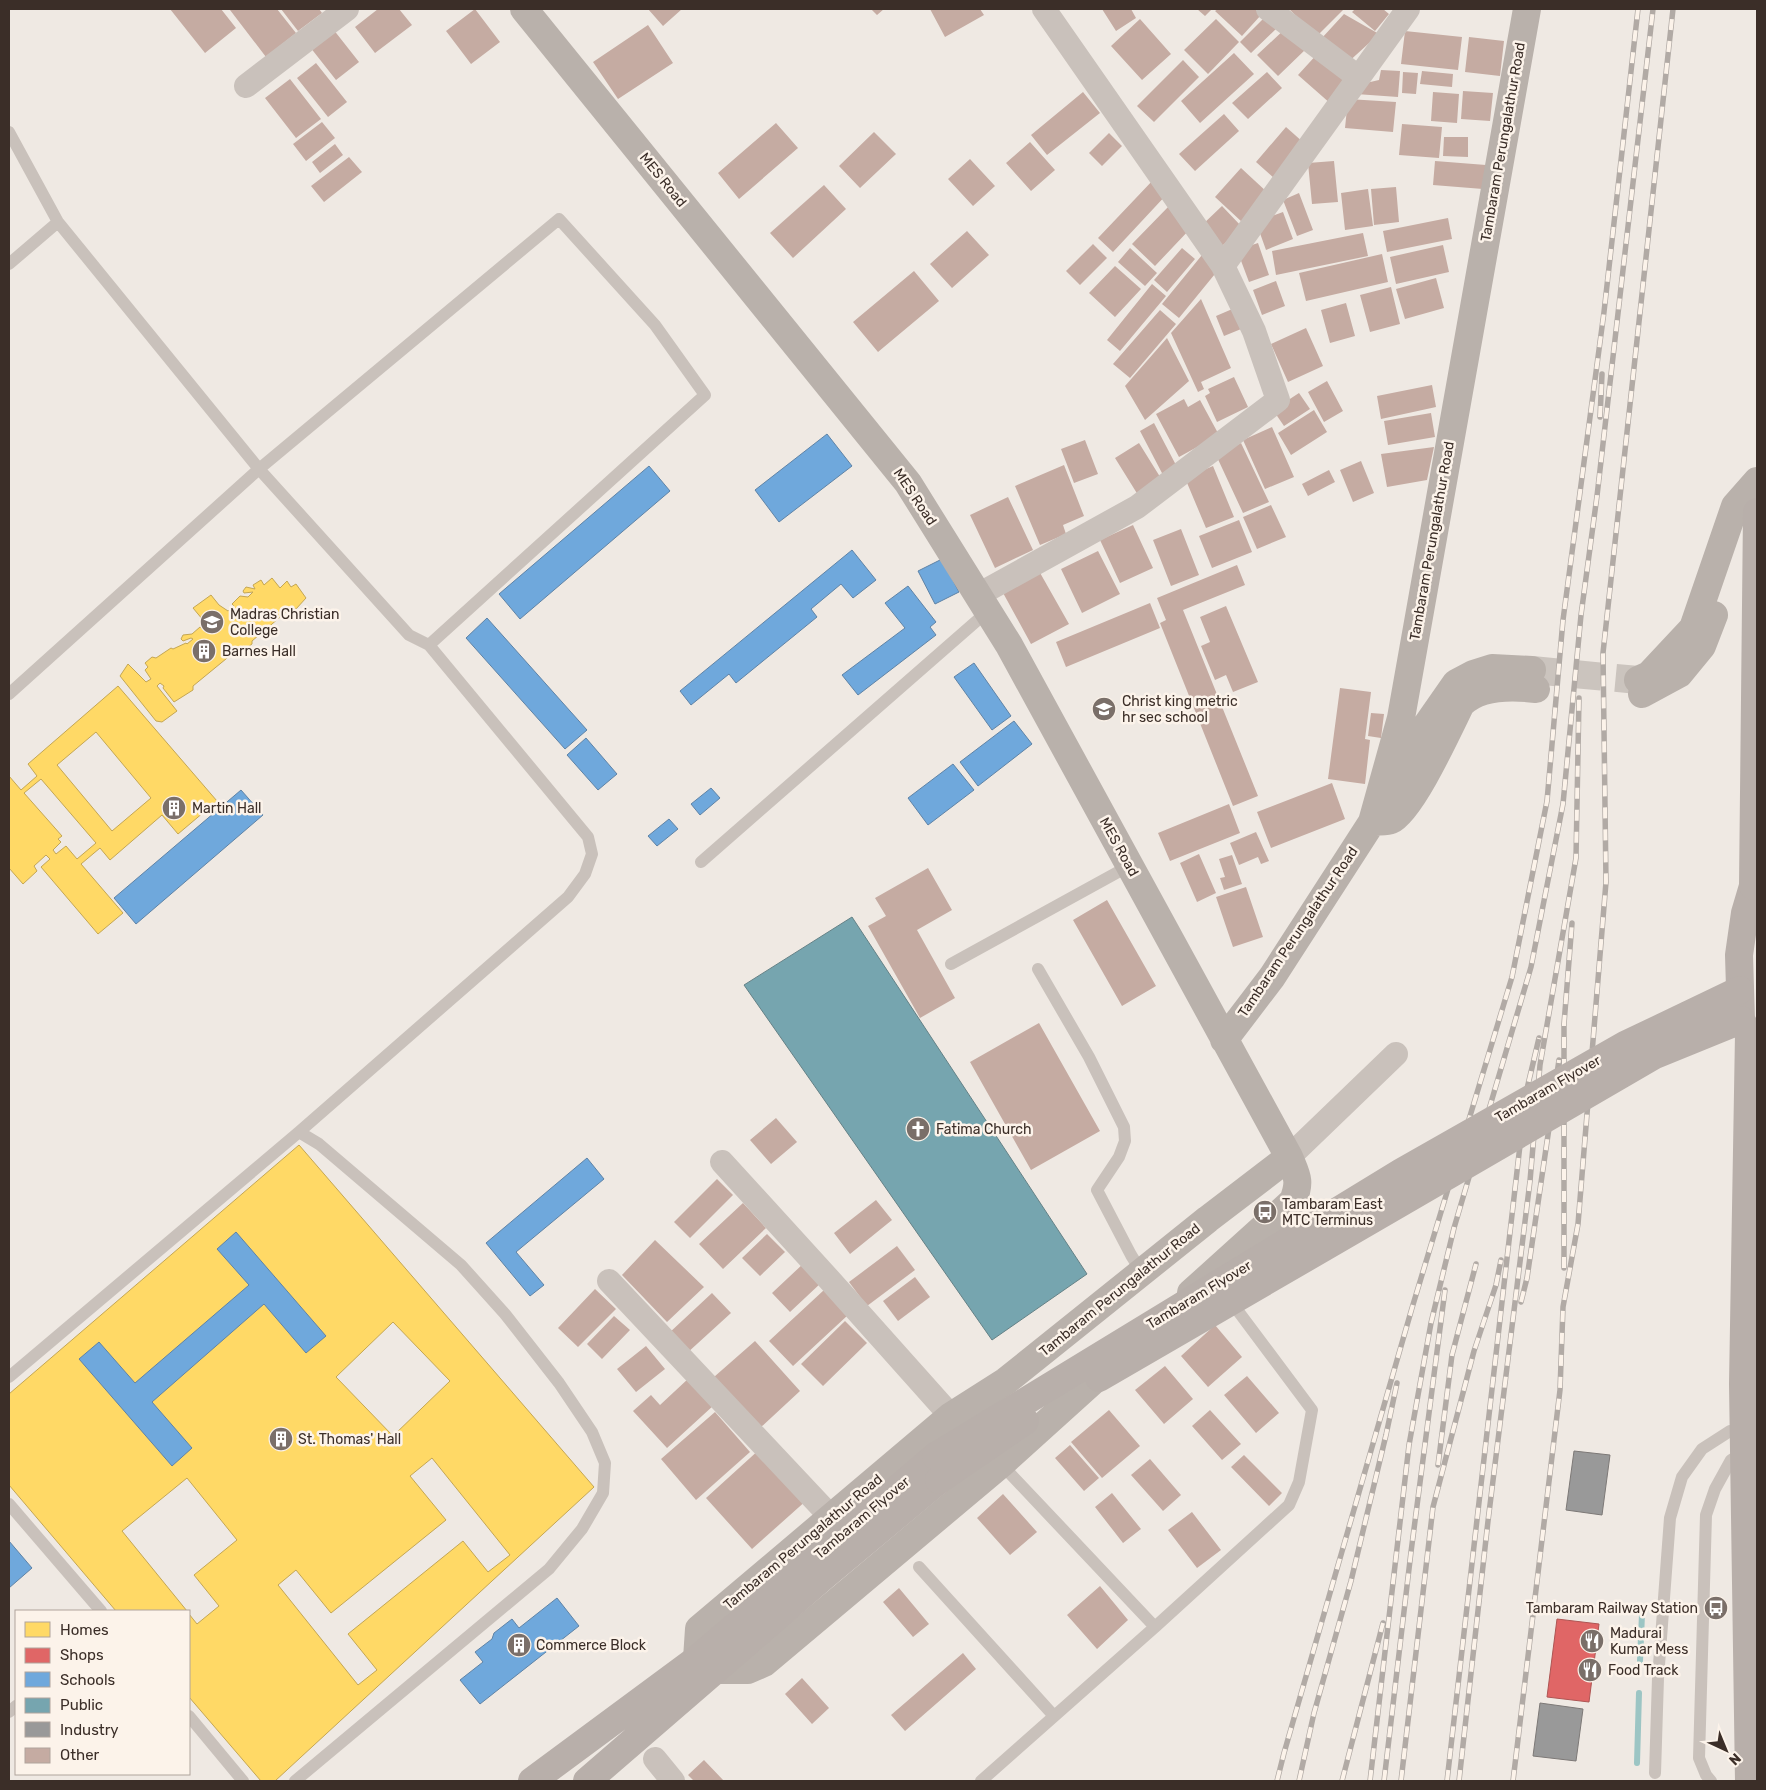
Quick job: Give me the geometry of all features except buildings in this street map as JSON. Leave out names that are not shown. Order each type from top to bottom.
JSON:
[{"type":"main road","points":[[1749,1781],[1743,1384],[1749,1032],[1740,990],[1739,955],[1745,913],[1755,885],[1757,512]]},
{"type":"main road","name":"Tambaram Flyover","points":[[707,1664],[762,1617],[936,1456],[1409,1168],[1625,1045],[1740,990]]},
{"type":"main road","name":"Tambaram Flyover","points":[[762,1617],[939,1480],[1040,1412],[1655,1055],[1749,1032]]},
{"type":"main road","points":[[532,1781],[707,1664]]},
{"type":"main road","points":[[587,1781],[707,1664]]},
{"type":"street","points":[[246,86],[346,9]]},
{"type":"street","name":"MES Road","points":[[524,9],[908,483],[1009,645],[1224,1040]]},
{"type":"street","points":[[983,603],[1137,506],[1278,400],[1254,331],[1223,266],[1044,9]]},
{"type":"street","points":[[1268,9],[1358,77]]},
{"type":"street","points":[[1223,266],[1408,9]]},
{"type":"street","name":"Tambaram Perungalathur Road","points":[[1224,1040],[1272,977],[1375,812],[1401,718],[1527,9]]},
{"type":"street","points":[[1757,481],[1735,506],[1693,628],[1638,689],[1679,674],[1702,646],[1710,628],[1743,524],[1750,518],[1757,517]]},
{"type":"street","points":[[1375,812],[1393,789],[1426,726],[1456,683],[1473,674],[1492,668],[1534,680]]},
{"type":"street","points":[[707,1664],[748,1670],[764,1663],[1001,1464],[1292,1201],[1298,1189],[1297,1176],[1289,1157],[1224,1040]]},
{"type":"street","points":[[1289,1157],[1396,1054]]},
{"type":"street","name":"Tambaram Perungalathur Road","points":[[707,1664],[700,1629],[952,1416],[1006,1381],[1289,1157]]},
{"type":"street","points":[[722,1162],[952,1416]]},
{"type":"street","points":[[609,1281],[832,1518]]},
{"type":"street","points":[[655,1759],[673,1781]]},
{"type":"lane","points":[[9,132],[58,222],[259,469],[409,635],[429,645],[588,837],[592,854],[585,874],[568,897],[299,1132],[9,1377]]},
{"type":"lane","points":[[9,694],[259,469],[559,219],[655,325],[705,395],[429,645]]},
{"type":"lane","points":[[9,264],[58,222]]},
{"type":"lane","points":[[701,862],[983,603]]},
{"type":"lane","points":[[951,964],[1129,866]]},
{"type":"lane","points":[[1038,969],[1089,1057],[1124,1127],[1125,1140],[1119,1157],[1097,1190],[1142,1272]]},
{"type":"lane","points":[[295,1781],[549,1569],[582,1529],[603,1493],[605,1462],[592,1432],[559,1383],[505,1314],[461,1265],[319,1144],[299,1132]]},
{"type":"lane","points":[[981,1781],[1289,1505],[1299,1482],[1312,1410],[1211,1275]]},
{"type":"lane","points":[[1730,1431],[1731,1460]]},
{"type":"lane","points":[[1655,1773],[1658,1669],[1670,1518],[1682,1477],[1702,1449],[1730,1431],[1757,1433]]},
{"type":"lane","points":[[1711,1781],[1706,1775],[1699,1758],[1706,1515],[1715,1489],[1731,1460],[1757,1444]]},
{"type":"lane","points":[[1001,1464],[1155,1627]]},
{"type":"lane","points":[[9,1504],[101,1610]]},
{"type":"lane","points":[[919,1567],[1054,1716]]},
{"type":"lane","points":[[190,1717],[243,1781]]},
{"type":"waterway","points":[[1640,1661],[1642,1614]]},
{"type":"waterway","points":[[1637,1763],[1639,1693]]},
{"type":"tunnel","points":[[1532,670],[1638,680]]},
{"type":"railway","points":[[1277,1781],[1412,1308],[1512,977],[1547,801],[1563,620],[1604,312],[1638,9]]},
{"type":"railway","points":[[1370,1781],[1409,1445],[1431,1323],[1454,1228],[1531,967],[1563,804],[1581,615],[1597,496],[1653,9]]},
{"type":"railway","points":[[1513,1781],[1560,1390],[1563,1307],[1578,1224],[1606,882],[1603,653],[1673,9]]},
{"type":"railway","points":[[1600,417],[1602,374]]},
{"type":"railway","points":[[1459,1781],[1488,1521],[1530,1181],[1540,1065],[1576,858],[1579,698]]},
{"type":"railway","points":[[1564,1268],[1564,1024],[1572,923]]},
{"type":"railway","points":[[1447,1781],[1526,1093],[1539,1038]]},
{"type":"railway","points":[[1521,1302],[1527,1278],[1559,1060]]},
{"type":"railway","points":[[1401,1781],[1433,1507],[1474,1351],[1496,1285],[1501,1260]]},
{"type":"railway","points":[[1438,1465],[1452,1355],[1476,1264]]},
{"type":"railway","points":[[1384,1781],[1445,1290]]},
{"type":"railway","points":[[1299,1781],[1314,1713],[1351,1581],[1397,1383]]},
{"type":"railway","points":[[1342,1781],[1383,1623]]},
{"type":"place","name":"Madras Christian College","points":[[212,622]]},
{"type":"place","name":"Barnes Hall","points":[[204,651]]},
{"type":"place","name":"Christ king metric hr sec school","points":[[1104,709]]},
{"type":"place","name":"Martin Hall","points":[[174,808]]},
{"type":"place","name":"Fatima Church","points":[[918,1129]]},
{"type":"place","name":"Tambaram East MTC Terminus","points":[[1265,1212]]},
{"type":"place","name":"St. Thomas' Hall","points":[[281,1439]]},
{"type":"place","name":"Tambaram Railway Station","points":[[1716,1608]]},
{"type":"place","name":"Madurai Kumar Mess","points":[[1592,1641]]},
{"type":"place","name":"Commerce Block","points":[[519,1645]]},
{"type":"place","name":"Food Track","points":[[1590,1670]]}]
